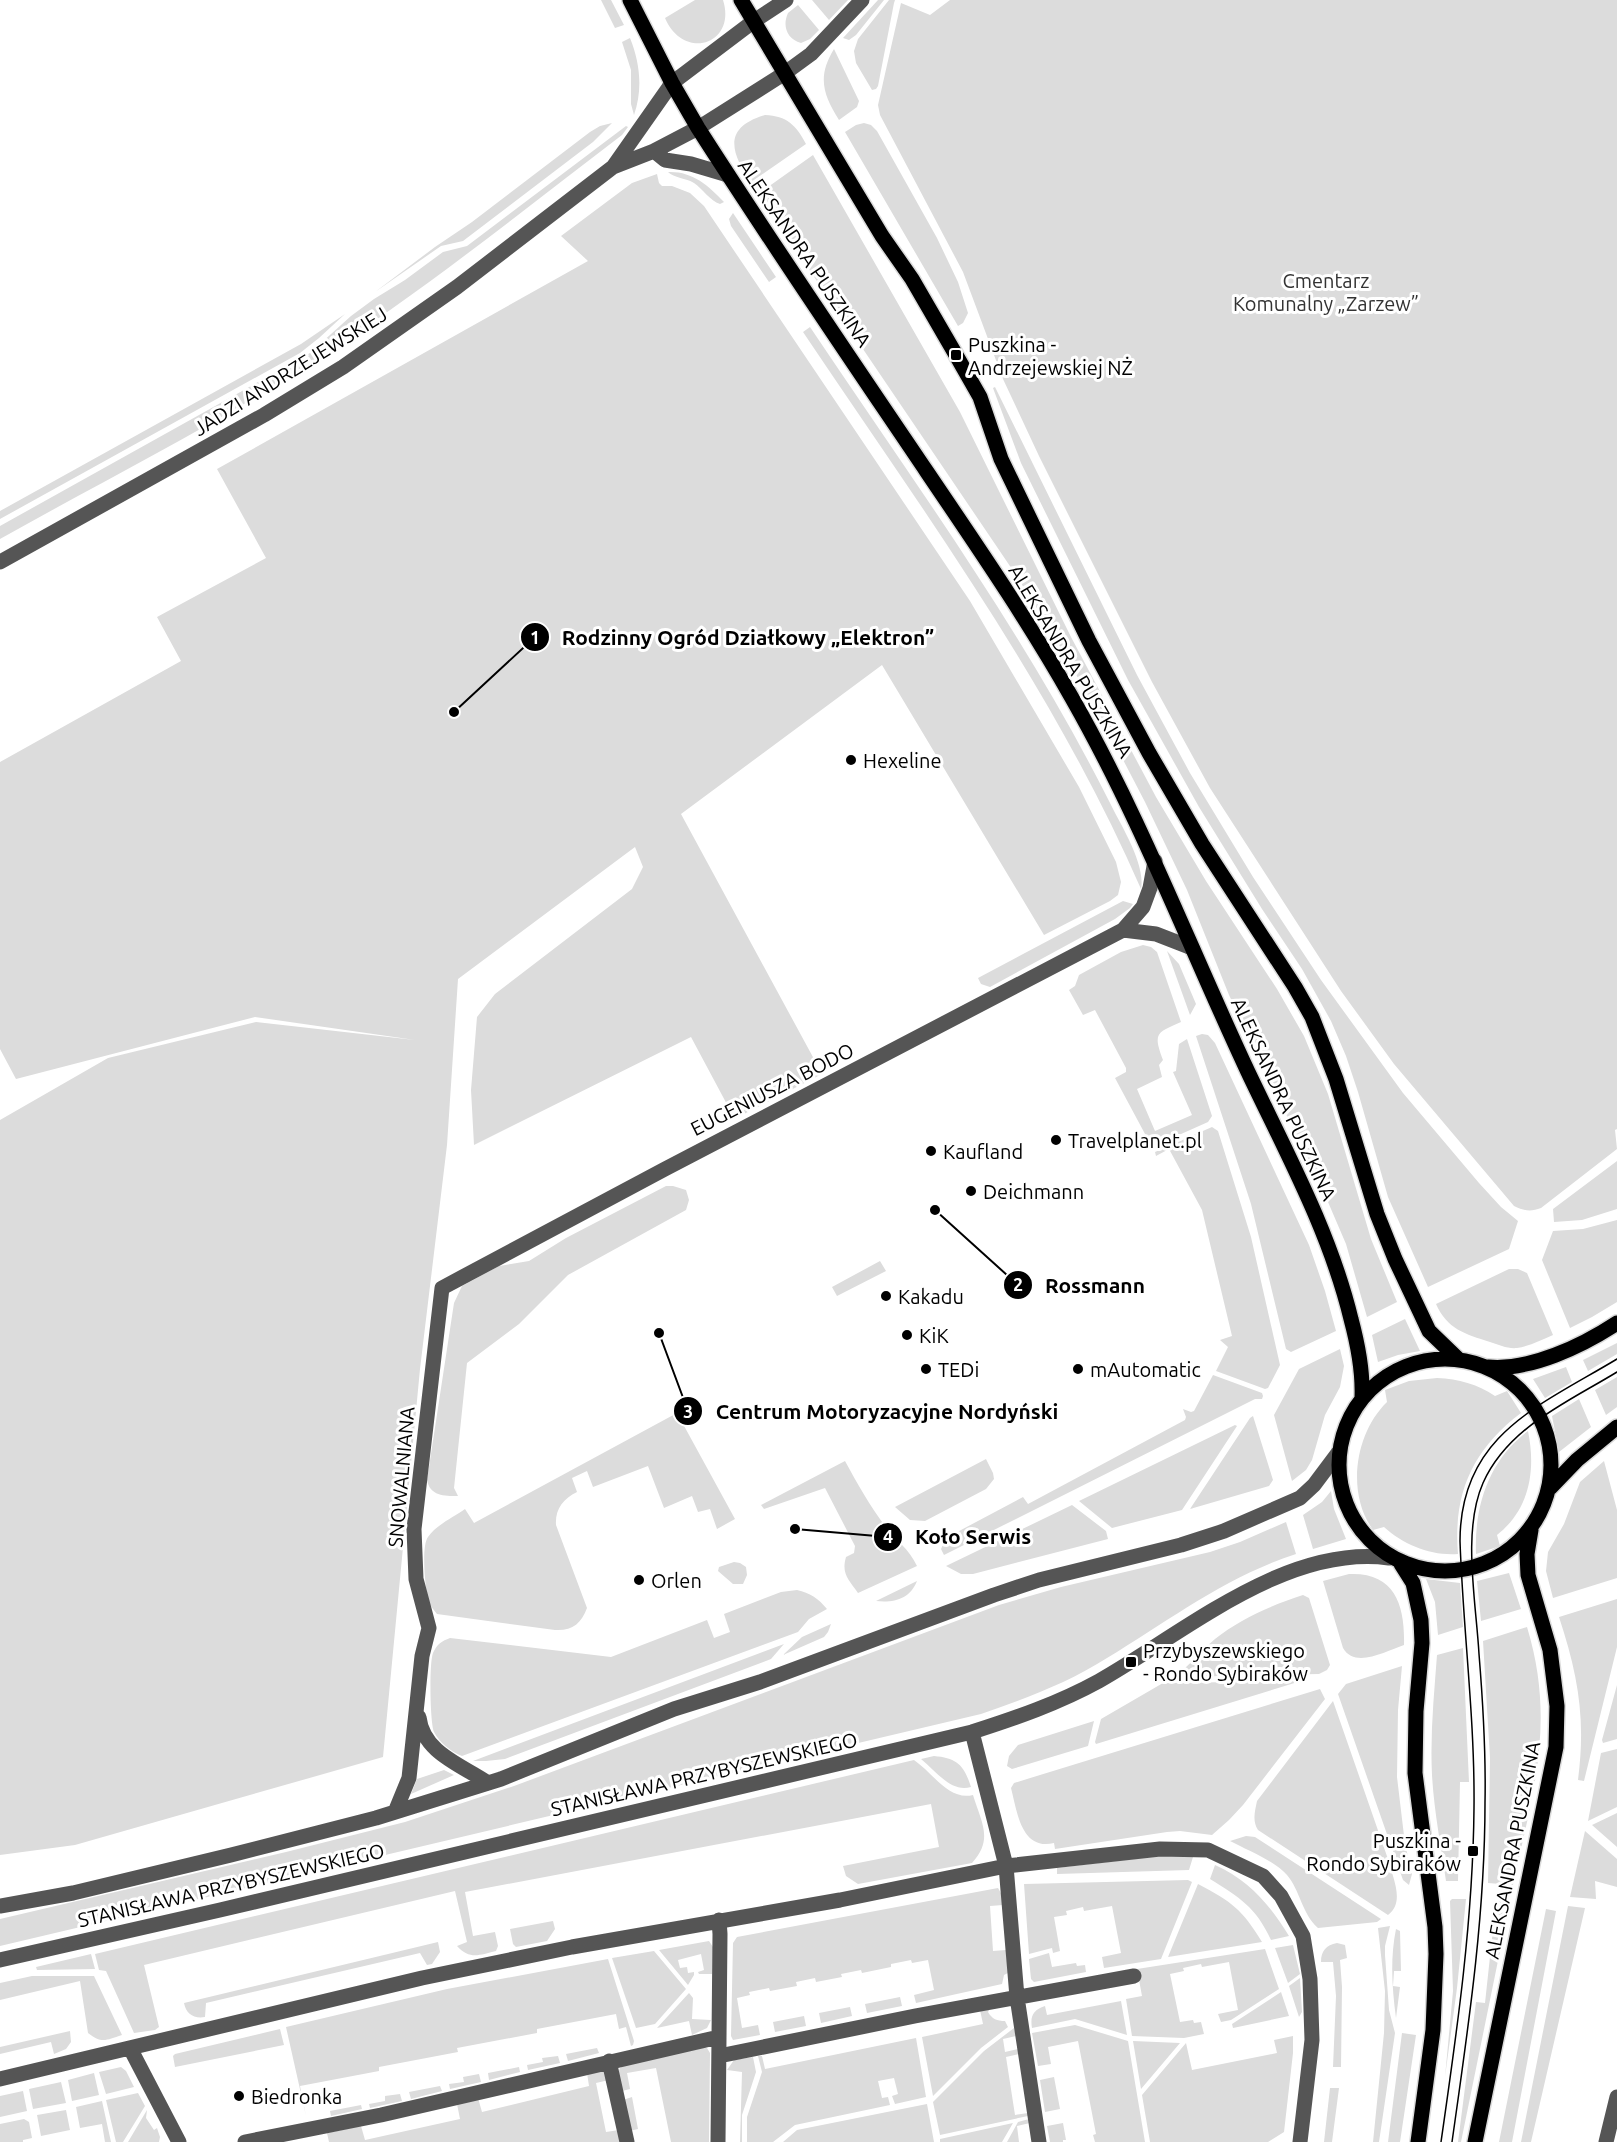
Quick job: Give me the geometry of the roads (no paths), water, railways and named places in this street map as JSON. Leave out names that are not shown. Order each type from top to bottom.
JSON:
[{"type":"main road","name":"ALEKSANDRA PUSZKINA","points":[[630,0],[672,83],[698,128],[1021,613],[1106,760],[1155,861],[1221,1015],[1331,1251],[1358,1346],[1363,1381],[1362,1397]]},
{"type":"main road","name":"ALEKSANDRA PUSZKINA","points":[[741,0],[882,236],[912,279],[980,397],[1006,470],[1089,641],[1149,753],[1202,844],[1312,1017],[1336,1079],[1377,1214],[1395,1259],[1429,1331],[1458,1359]]},
{"type":"main road","points":[[1418,2142],[1432,2030],[1436,1954],[1435,1927],[1415,1773],[1416,1711],[1422,1643],[1421,1620],[1413,1583],[1395,1561],[1366,1537],[1350,1511],[1340,1483],[1338,1453],[1345,1424],[1362,1397],[1383,1380],[1406,1367],[1423,1362],[1458,1359],[1485,1366],[1509,1368],[1533,1362],[1589,1340],[1617,1323]]},
{"type":"main road","points":[[1395,1561],[1434,1571],[1467,1568],[1496,1558],[1521,1541],[1532,1530],[1544,1510],[1552,1473],[1546,1435],[1537,1414],[1524,1396],[1509,1381],[1485,1366]]},
{"type":"main road","points":[[1550,1488],[1576,1460],[1617,1427]]},
{"type":"main road","name":"ALEKSANDRA PUSZKINA","points":[[1475,2142],[1556,1747],[1557,1706],[1552,1659],[1528,1575],[1527,1554],[1532,1530]]},
{"type":"street","name":"JADZI ANDRZEJEWSKIEJ","points":[[613,167],[672,83],[754,21],[786,0]]},
{"type":"street","name":"JADZI ANDRZEJEWSKIEJ","points":[[0,562],[264,415],[343,367],[457,287],[613,167],[654,151],[698,128],[785,73],[811,54],[862,0]]},
{"type":"street","points":[[654,151],[665,160],[692,164],[728,175]]},
{"type":"street","name":"EUGENIUSZA BODO","points":[[442,1287],[682,1159],[1124,930],[1143,907],[1150,888],[1155,861]]},
{"type":"street","points":[[1124,930],[1156,934],[1192,948]]},
{"type":"street","name":"SNOWALNIANA","points":[[395,1812],[409,1778],[422,1656],[429,1628],[416,1579],[414,1529],[442,1287]]},
{"type":"street","name":"STANISŁAWA PRZYBYSZEWSKIEGO","points":[[0,1906],[73,1893],[208,1861],[395,1812],[488,1783],[674,1709],[760,1682],[994,1594],[1039,1580],[1182,1545],[1224,1532],[1300,1498],[1314,1485],[1338,1453]]},
{"type":"street","name":"STANISŁAWA PRZYBYSZEWSKIEGO","points":[[0,1960],[243,1905],[972,1732],[1024,1716],[1078,1692],[1113,1673],[1235,1597],[1272,1579],[1315,1565],[1350,1557],[1376,1556],[1395,1561]]},
{"type":"street","name":"SNOWALNIANA","points":[[418,1705],[419,1722],[435,1748],[488,1783]]},
{"type":"street","points":[[972,1732],[1006,1866],[1017,1997],[1039,2142]]},
{"type":"street","points":[[0,2079],[422,1978],[572,1947],[840,1900],[1006,1866],[1160,1849],[1209,1850],[1252,1869],[1270,1883],[1289,1909],[1303,1936],[1310,1979],[1312,2040],[1300,2142]]},
{"type":"street","points":[[718,1920],[720,1934],[718,2142]]},
{"type":"street","points":[[719,2056],[1134,1976]]},
{"type":"street","points":[[245,2142],[381,2115],[719,2037]]},
{"type":"street","points":[[130,2048],[178,2142]]},
{"type":"street","points":[[609,2061],[627,2142]]},
{"type":"street","points":[[1606,2142],[1617,2097]]},
{"type":"tram line","points":[[1441,2142],[1463,1976],[1473,1850],[1473,1741],[1460,1541],[1464,1505],[1474,1474],[1489,1449],[1509,1428],[1533,1409],[1617,1359]]},
{"type":"tram line","points":[[1452,2142],[1479,1931],[1484,1846],[1484,1728],[1472,1567],[1473,1523],[1477,1502],[1483,1483],[1494,1463],[1523,1431],[1617,1372]]},
{"type":"place","name":"Puszkina - Andrzejewskiej NŻ","points":[[956,355]]},
{"type":"place","name":"Rodzinny Ogród Działkowy „Elektron”","points":[[454,712]]},
{"type":"place","name":"Hexeline","points":[[851,760]]},
{"type":"place","name":"Travelplanet.pl","points":[[1056,1140]]},
{"type":"place","name":"Kaufland","points":[[931,1151]]},
{"type":"place","name":"Deichmann","points":[[971,1191]]},
{"type":"place","name":"Rossmann","points":[[935,1210]]},
{"type":"place","name":"Kakadu","points":[[886,1296]]},
{"type":"place","name":"Centrum Motoryzacyjne Nordyński","points":[[659,1333]]},
{"type":"place","name":"KiK","points":[[907,1335]]},
{"type":"place","name":"TEDi","points":[[926,1369]]},
{"type":"place","name":"mAutomatic","points":[[1078,1369]]},
{"type":"place","name":"Koło Serwis","points":[[795,1529]]},
{"type":"place","name":"Orlen","points":[[639,1580]]},
{"type":"place","name":"Przybyszewskiego - Rondo Sybiraków","points":[[1131,1662]]},
{"type":"place","name":"Puszkina - Rondo Sybiraków","points":[[1473,1851]]},
{"type":"place","name":"Biedronka","points":[[239,2096]]},
{"type":"park label","name":"Cmentarz Komunalny „Zarzew”","points":[[1326,292]]}]
